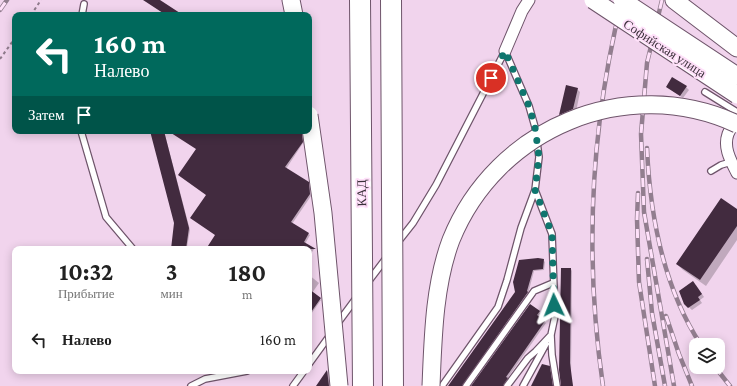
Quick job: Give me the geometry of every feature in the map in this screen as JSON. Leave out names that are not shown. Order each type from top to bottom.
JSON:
[{"type":"highway","name":"КАД","points":[[360,0],[363,386]]},
{"type":"highway","points":[[391,0],[393,386]]},
{"type":"main road","points":[[291,0],[293,12]]},
{"type":"main road","name":"Софийская улица","points":[[593,0],[737,95]]},
{"type":"main road","name":"Софийская улица","points":[[622,0],[737,76]]},
{"type":"main road","points":[[674,0],[737,48]]},
{"type":"main road","points":[[431,386],[433,335],[441,272],[451,240],[466,210],[487,180],[505,162],[528,143],[557,126],[585,114],[610,108],[642,105],[674,107],[699,111],[737,124]]},
{"type":"main road","points":[[312,134],[323,213],[339,386]]},
{"type":"street","points":[[505,51],[522,11],[529,0]]},
{"type":"street","points":[[737,120],[728,134],[726,147],[731,162],[737,173]]},
{"type":"lane","points":[[83,12],[84,4]]},
{"type":"lane","points":[[442,386],[498,307],[521,228],[535,190],[539,157],[535,127],[529,106],[505,51]]},
{"type":"lane","points":[[312,359],[362,289],[413,223],[436,185],[505,51]]},
{"type":"lane","points":[[705,92],[737,112]]},
{"type":"lane","points":[[82,134],[106,216],[131,246]]},
{"type":"lane","points":[[711,171],[721,165],[731,162]]},
{"type":"lane","points":[[535,190],[552,234],[554,316],[551,335],[552,355],[557,386]]},
{"type":"lane","points":[[466,386],[534,291],[553,283]]},
{"type":"lane","points":[[507,386],[528,358],[551,335]]},
{"type":"lane","points":[[523,386],[551,335]]},
{"type":"lane","points":[[191,386],[206,379],[232,374]]},
{"type":"lane","points":[[293,386],[302,374]]},
{"type":"path","points":[[33,12],[41,0]]},
{"type":"path","points":[[0,60],[12,42]]},
{"type":"building","points":[[143,0],[160,0],[178,12],[161,12]]},
{"type":"building","points":[[672,77],[687,86],[680,96],[666,87]]},
{"type":"building","points":[[566,85],[578,88],[573,109],[559,115]]},
{"type":"building","points":[[151,134],[165,134],[189,228],[186,246],[171,246],[174,223]]},
{"type":"building","points":[[173,134],[302,134],[303,142],[285,167],[309,182],[310,194],[291,222],[309,233],[304,242],[311,246],[208,246],[215,235],[190,218],[206,195],[178,175],[196,149]]},
{"type":"building","points":[[721,198],[737,209],[737,226],[700,280],[676,264]]},
{"type":"building","points":[[538,258],[544,259],[543,269],[533,270],[528,292],[462,386],[448,386],[515,292],[513,282],[519,260]]},
{"type":"building","points":[[561,268],[571,268],[570,363],[573,386],[561,386],[559,370]]},
{"type":"building","points":[[693,281],[702,294],[698,297],[700,300],[688,308],[684,304],[679,291]]},
{"type":"building","points":[[312,291],[321,298],[312,311]]},
{"type":"building","points":[[530,304],[540,311],[537,315],[545,321],[506,377],[508,378],[503,386],[471,386]]},
{"type":"building","points":[[542,364],[550,366],[553,386],[531,386]]},
{"type":"building","points":[[327,370],[329,386],[316,386]]},
{"type":"railway","points":[[0,10],[7,0]]},
{"type":"railway","points":[[603,386],[593,289],[593,192],[603,96],[611,48],[622,0]]},
{"type":"railway","points":[[662,0],[647,63],[641,134],[644,212],[674,386]]},
{"type":"railway","points":[[647,148],[651,199],[661,250],[677,299],[697,338]]},
{"type":"railway","points":[[638,193],[637,219],[639,282],[655,386]]},
{"type":"railway","points":[[647,259],[652,313],[665,386]]},
{"type":"railway","points":[[666,316],[692,386]]},
{"type":"railway","points":[[721,374],[730,386]]},
{"type":"route","points":[[491,78],[505,51],[529,106],[535,127],[539,157],[535,190],[552,234],[554,305]]}]
